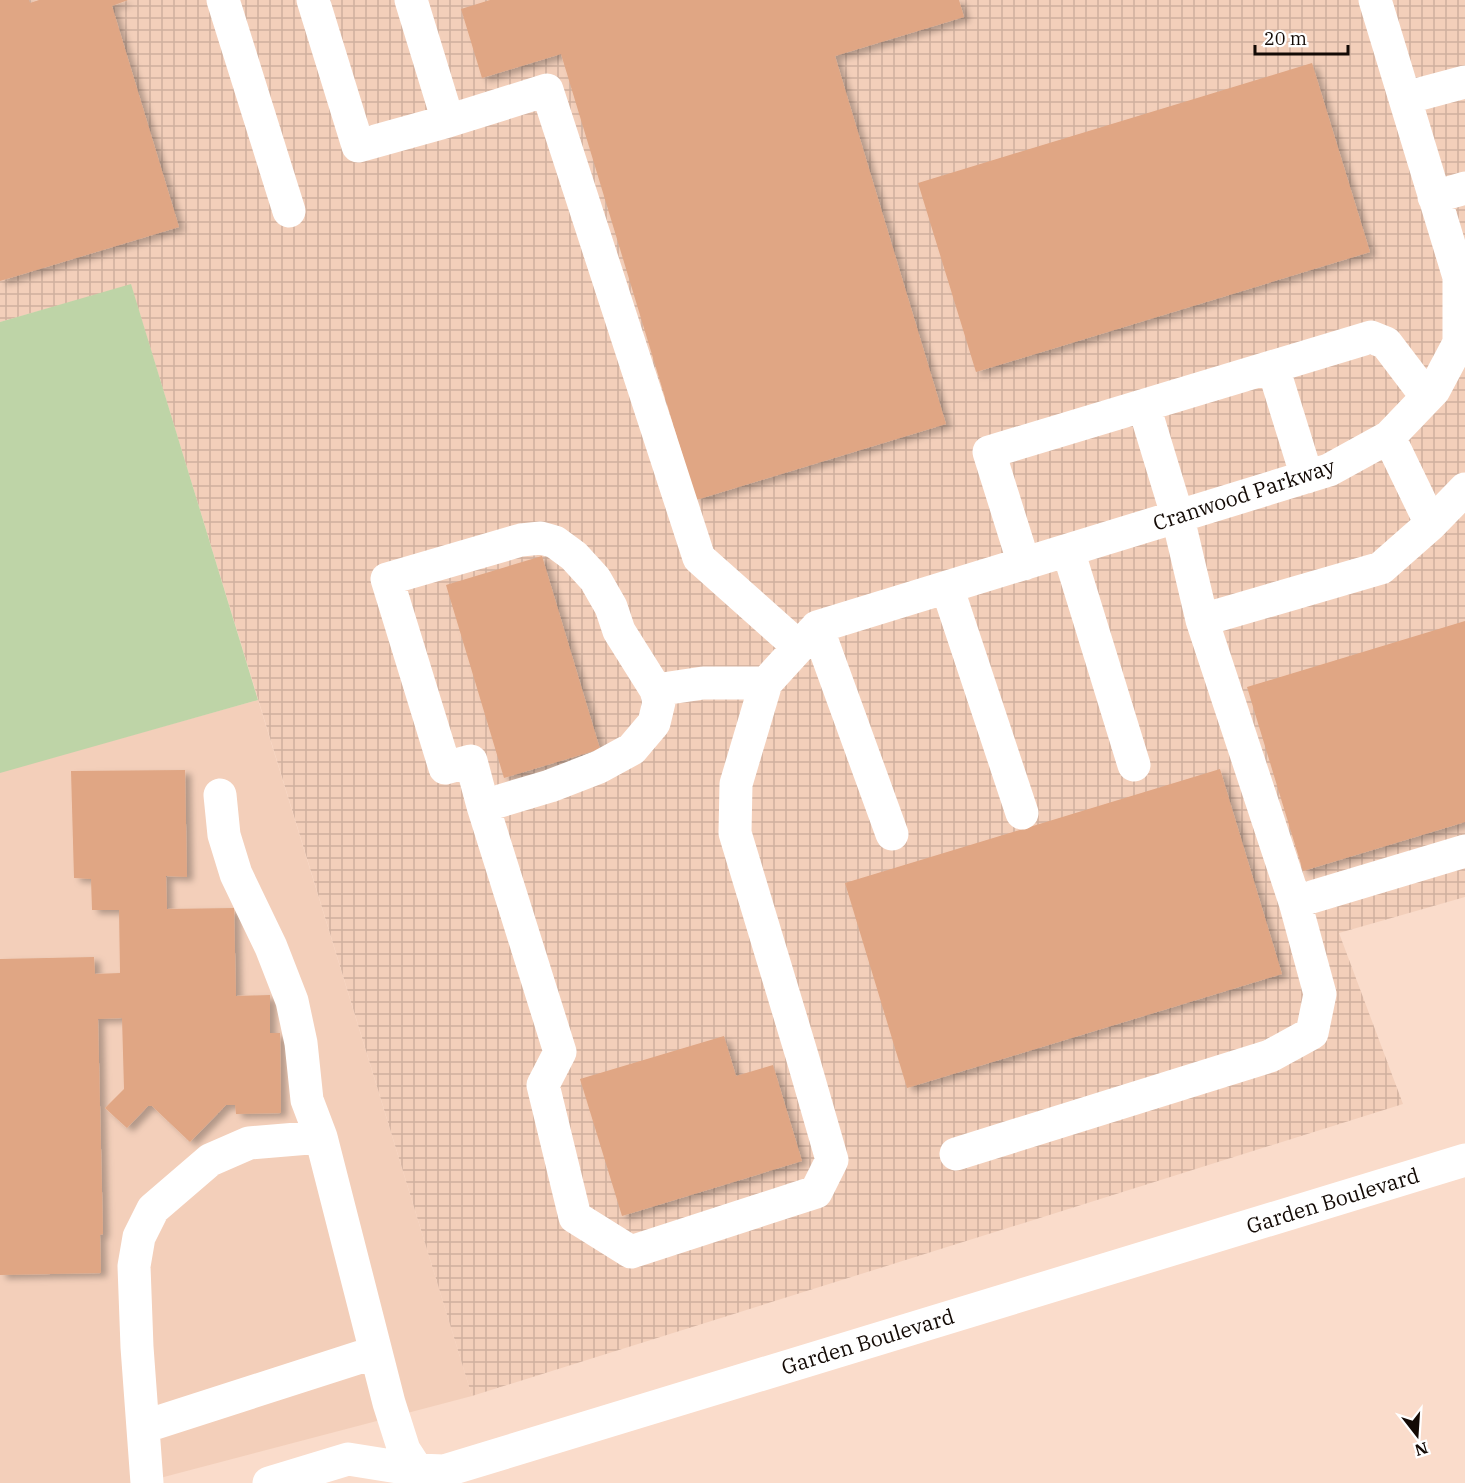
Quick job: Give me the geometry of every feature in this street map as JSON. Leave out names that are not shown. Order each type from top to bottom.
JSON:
[{"type":"street","points":[[223,0],[289,211]]},
{"type":"street","points":[[313,0],[358,146],[547,90],[699,558],[808,637],[892,834]]},
{"type":"street","points":[[411,0],[448,121]]},
{"type":"street","name":"Cranwood Parkway","points":[[808,637],[947,587],[1329,470],[1389,437],[1444,386],[1459,343],[1458,277],[1375,0]]},
{"type":"street","points":[[1404,98],[1465,82]]},
{"type":"street","points":[[1434,197],[1465,188]]},
{"type":"street","points":[[1024,564],[990,452],[1371,337],[1386,343],[1444,386]]},
{"type":"street","points":[[1273,367],[1306,477]]},
{"type":"street","points":[[956,1154],[1270,1056],[1312,1033],[1320,994],[1296,902],[1202,620],[1178,518],[1144,406]]},
{"type":"street","points":[[1389,437],[1431,524]]},
{"type":"street","points":[[1202,620],[1381,568],[1431,524],[1465,489]]},
{"type":"street","points":[[483,806],[550,786],[600,767],[632,749],[654,723],[659,702],[656,690],[619,631],[610,606],[595,579],[574,556],[555,542],[542,538],[521,540],[387,579],[446,768],[471,761],[483,806],[560,1052],[543,1085],[575,1217],[631,1252],[816,1192],[832,1160],[735,833],[736,784],[766,682],[808,637]]},
{"type":"street","points":[[1068,550],[1134,765]]},
{"type":"street","points":[[947,587],[1022,813]]},
{"type":"street","points":[[656,690],[702,683],[766,682]]},
{"type":"street","points":[[220,795],[224,835],[236,874],[271,947],[292,1001],[301,1043],[307,1100],[321,1137],[389,1403],[402,1442],[419,1477]]},
{"type":"street","points":[[1296,902],[1465,851]]},
{"type":"street","points":[[147,1483],[137,1347],[134,1266],[139,1237],[153,1209],[210,1160],[249,1143],[321,1137]]},
{"type":"street","name":"Garden Boulevard","points":[[268,1483],[348,1459],[419,1477],[444,1471],[1465,1160]]},
{"type":"street","points":[[143,1426],[376,1353]]},
{"type":"shaded area","points":[[0,0],[1465,0],[1465,897],[1339,933],[1403,1104],[472,1396],[131,285],[0,322]]},
{"type":"shaded area","points":[[258,700],[472,1396],[141,1483],[0,1483],[0,772]]},
{"type":"green space","points":[[131,284],[258,700],[0,773],[0,322]]},
{"type":"building","points":[[0,0],[29,0],[30,3],[39,0],[128,0],[112,6],[179,227],[0,281]]},
{"type":"building","points":[[490,0],[959,0],[964,17],[835,56],[946,424],[696,500],[561,54],[482,78],[461,9]]},
{"type":"building","points":[[1312,63],[1370,252],[976,372],[918,183]]},
{"type":"building","points":[[542,556],[600,749],[504,778],[446,585]]},
{"type":"building","points":[[1465,621],[1465,822],[1303,871],[1247,687]]},
{"type":"building","points":[[1220,769],[1282,974],[907,1088],[845,883]]},
{"type":"building","points":[[185,770],[187,877],[166,876],[167,909],[234,908],[236,996],[270,995],[270,1033],[280,1033],[281,1113],[236,1114],[235,1105],[226,1105],[190,1142],[152,1106],[148,1106],[127,1128],[105,1108],[124,1089],[122,1018],[98,1019],[103,1234],[100,1235],[101,1273],[0,1275],[0,959],[94,957],[95,974],[120,973],[119,910],[92,910],[91,879],[74,878],[71,771]]},
{"type":"building","points":[[724,1036],[736,1076],[773,1065],[802,1161],[622,1216],[580,1079]]}]
